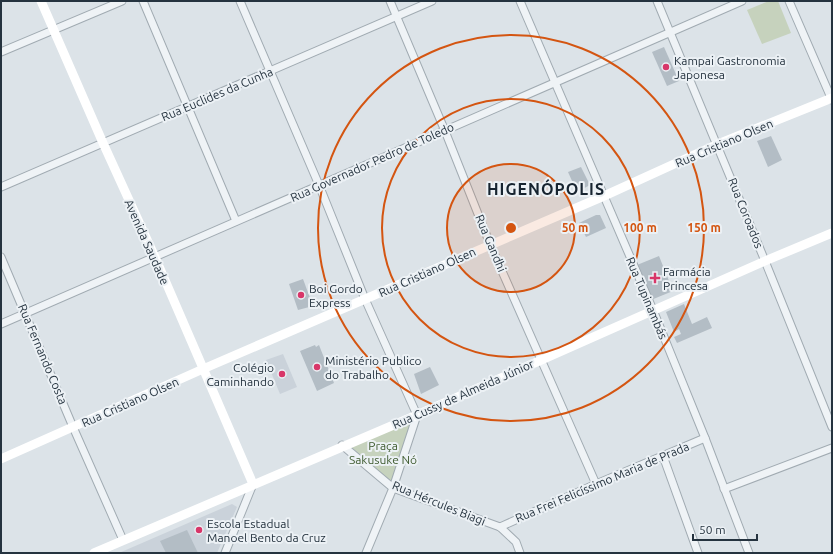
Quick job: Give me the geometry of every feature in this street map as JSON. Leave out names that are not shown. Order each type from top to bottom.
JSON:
[{"type":"street","name":"Avenida Saudade","points":[[41,1],[52,30],[154,257],[253,484]]},
{"type":"street","points":[[1,52],[122,1]]},
{"type":"street","points":[[142,1],[236,221]]},
{"type":"street","points":[[240,1],[319,185],[365,299],[417,415],[393,488],[366,553]]},
{"type":"street","name":"Rua Gandhi","points":[[390,1],[445,131],[490,244],[596,484]]},
{"type":"street","name":"Rua Euclides da Cunha","points":[[1,186],[432,1]]},
{"type":"street","name":"Rua Tupinambás","points":[[520,1],[653,310],[705,438],[749,553]]},
{"type":"street","name":"Rua Coroados","points":[[657,1],[718,144],[832,427]]},
{"type":"street","name":"Rua Governador Pedro de Toledo","points":[[1,324],[742,1]]},
{"type":"street","points":[[789,1],[832,98]]},
{"type":"street","name":"Rua Cristiano Olsen","points":[[1,459],[203,369],[604,196],[718,144],[832,98]]},
{"type":"street","name":"Rua Cussy de Almeida Júnior","points":[[94,553],[417,415],[653,310],[832,233]]},
{"type":"street","name":"Rua Fernando Costa","points":[[1,257],[123,540]]},
{"type":"street","name":"Rua Frei Felicíssimo Maria de Prada","points":[[500,527],[596,484],[705,438]]},
{"type":"street","name":"Rua Hércules Biagi","points":[[342,446],[393,488],[500,527]]},
{"type":"street","points":[[724,489],[832,448]]},
{"type":"street","points":[[664,456],[698,553]]},
{"type":"street","points":[[227,552],[253,484]]},
{"type":"street","points":[[500,527],[516,542],[520,553]]},
{"type":"shaded area","name":"Colégio Caminhando","points":[[283,354],[297,387],[280,394],[266,360]]},
{"type":"shaded area","name":"Escola Estadual Manoel Bento da Cruz","points":[[232,504],[237,507],[217,553],[119,553]]},
{"type":"green space","points":[[769,1],[778,1],[791,33],[762,44],[747,10]]},
{"type":"green space","name":"Praça Sakusuke Nó","points":[[416,416],[392,486],[345,446]]},
{"type":"building","name":"Kampai Gastronomia Japonesa","points":[[664,47],[679,81],[667,86],[652,52]]},
{"type":"building","points":[[771,136],[782,160],[768,167],[757,141]]},
{"type":"building","points":[[581,167],[590,185],[577,192],[568,172]]},
{"type":"building","points":[[596,215],[600,215],[606,228],[586,237],[579,223]]},
{"type":"building","name":"Farmácia Princesa","points":[[659,256],[673,291],[651,300],[637,265]]},
{"type":"building","name":"Boi Gordo Express","points":[[303,279],[313,306],[298,310],[289,284]]},
{"type":"building","points":[[684,304],[692,324],[707,317],[712,328],[677,343],[674,337],[681,334],[679,329],[674,332],[666,312]]},
{"type":"building","name":"Ministério Publico do Trabalho","points":[[315,345],[316,347],[319,345],[334,383],[317,391],[300,351]]},
{"type":"building","points":[[430,367],[439,385],[421,394],[414,374]]},
{"type":"building","points":[[187,530],[198,553],[166,553],[160,541]]},
{"type":"place","name":"Kampai Gastronomia Japonesa","points":[[666,67]]},
{"type":"place","name":"Farmácia Princesa","points":[[655,278]]},
{"type":"place","name":"Boi Gordo Express","points":[[301,295]]},
{"type":"place","name":"Ministério Publico do Trabalho","points":[[317,367]]},
{"type":"place","name":"Colégio Caminhando","points":[[282,374]]},
{"type":"place","name":"Escola Estadual Manoel Bento da Cruz","points":[[199,530]]},
{"type":"district","name":"HIGENÓPOLIS","points":[[546,189]]}]
